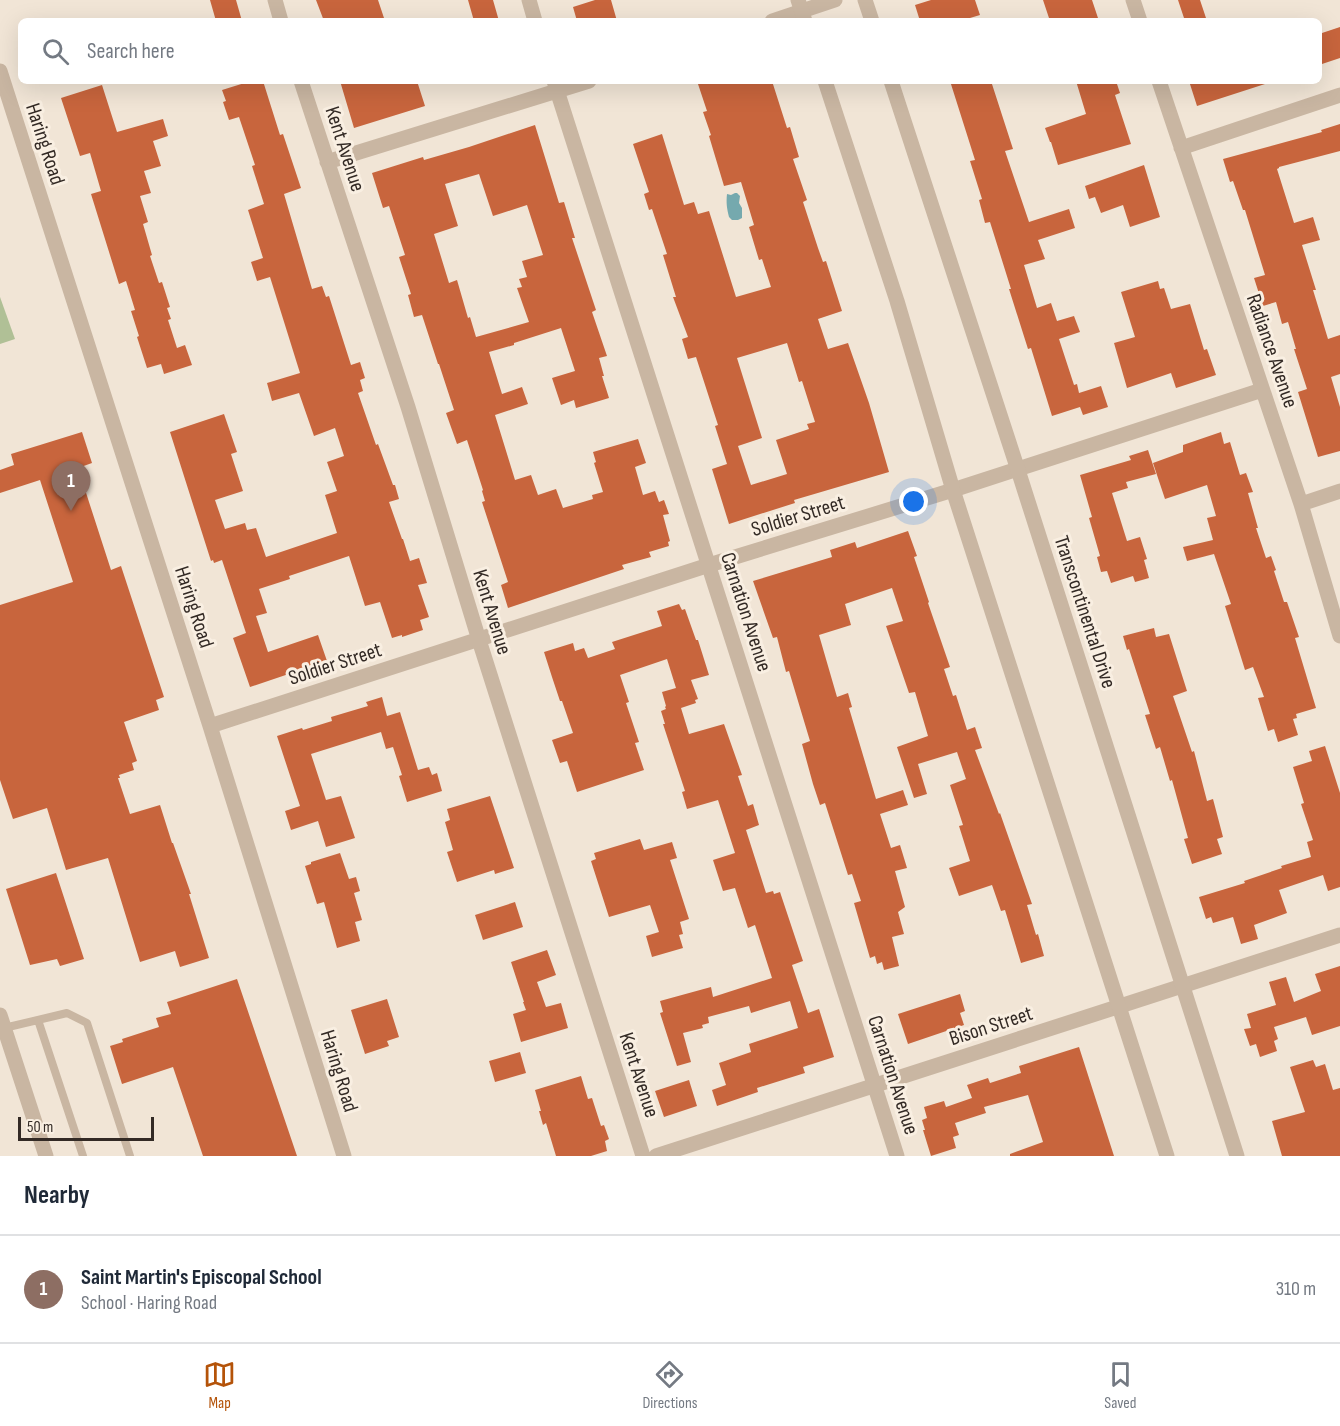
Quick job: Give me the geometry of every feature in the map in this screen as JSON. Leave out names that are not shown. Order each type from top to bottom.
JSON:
[{"type":"street","points":[[274,0],[280,18]]},
{"type":"street","points":[[529,0],[534,18]]},
{"type":"street","points":[[781,18],[835,0]]},
{"type":"street","points":[[865,0],[871,18]]},
{"type":"street","points":[[1133,0],[1139,18]]},
{"type":"street","name":"Haring Road","points":[[0,71],[210,726],[344,1156]]},
{"type":"street","name":"Kent Avenue","points":[[302,84],[408,407],[478,640],[643,1156]]},
{"type":"street","points":[[826,84],[897,301],[953,490],[1167,1156]]},
{"type":"street","name":"Transcontinental Drive","points":[[892,84],[1237,1156]]},
{"type":"street","name":"Radiance Avenue","points":[[1161,84],[1300,504],[1340,636]]},
{"type":"street","points":[[327,162],[556,86]]},
{"type":"street","name":"Carnation Avenue","points":[[556,86],[897,1156]]},
{"type":"street","points":[[1181,148],[1340,95]]},
{"type":"street","name":"Soldier Street","points":[[210,726],[709,565],[1018,470],[1262,390]]},
{"type":"street","points":[[1300,504],[1340,490]]},
{"type":"street","name":"Bison Street","points":[[656,1156],[1340,935]]},
{"type":"street","points":[[2,1022],[46,1156]]},
{"type":"lane","points":[[2,1022],[38,1020],[68,1013],[87,1023],[130,1156]]},
{"type":"lane","points":[[38,1020],[83,1156]]},
{"type":"green space","points":[[0,297],[15,339],[0,344]]},
{"type":"water","points":[[735,193],[740,196],[742,218],[732,220],[729,217],[727,194]]},
{"type":"building","points":[[210,0],[236,0],[241,18],[215,18]]},
{"type":"building","points":[[316,0],[378,0],[384,18],[323,18]]},
{"type":"building","points":[[468,0],[493,0],[498,18],[473,18]]},
{"type":"building","points":[[595,0],[611,0],[616,18],[576,18],[573,7]]},
{"type":"building","points":[[931,0],[975,0],[980,15],[970,18],[919,18],[915,5]]},
{"type":"building","points":[[1043,0],[1092,0],[1098,18],[1049,18]]},
{"type":"building","points":[[1178,0],[1200,0],[1206,18],[1184,18]]},
{"type":"building","points":[[1340,27],[1340,58],[1322,64],[1322,33]]},
{"type":"building","points":[[241,84],[264,84],[280,135],[283,134],[301,188],[284,194],[312,289],[322,286],[326,297],[329,296],[351,365],[360,362],[365,378],[360,380],[363,391],[358,393],[376,445],[378,444],[393,485],[395,485],[399,499],[389,502],[402,539],[410,561],[419,558],[427,583],[418,585],[429,617],[420,620],[423,630],[392,638],[380,602],[365,606],[349,556],[289,576],[290,579],[259,589],[267,613],[256,616],[268,652],[318,635],[327,661],[250,687],[233,638],[246,633],[222,560],[214,563],[213,560],[211,561],[170,432],[224,414],[237,452],[231,454],[243,491],[215,500],[225,529],[245,523],[247,530],[256,528],[266,557],[337,533],[325,495],[337,491],[327,462],[344,456],[335,428],[314,436],[299,393],[272,401],[267,383],[300,373],[270,277],[257,281],[251,262],[263,258],[248,210],[264,204],[252,166],[255,165],[239,117],[229,120],[222,90]]},
{"type":"building","points":[[341,84],[418,84],[425,106],[354,128]]},
{"type":"building","points":[[698,84],[773,84],[799,157],[793,159],[807,200],[803,202],[842,311],[818,319],[828,349],[848,343],[869,403],[889,472],[794,500],[795,503],[729,524],[712,469],[727,464],[715,426],[718,425],[696,357],[688,359],[682,339],[688,337],[673,297],[676,297],[663,255],[667,254],[652,209],[649,210],[644,194],[649,192],[633,144],[662,134],[684,205],[694,202],[698,214],[709,211],[736,297],[771,287],[762,259],[759,260],[749,227],[754,225],[741,182],[724,186],[703,112],[707,111]],"holes":[[[787,343],[799,382],[802,381],[815,422],[807,424],[809,429],[776,440],[787,474],[751,485],[738,446],[762,438],[737,358]]]},
{"type":"building","points":[[951,84],[992,84],[1013,149],[1005,151],[1029,222],[1069,209],[1075,228],[1038,240],[1045,259],[1024,265],[1037,308],[1051,303],[1057,321],[1074,316],[1080,332],[1059,339],[1074,385],[1077,384],[1079,393],[1101,386],[1108,407],[1083,415],[1080,407],[1052,416],[1031,348],[1028,349],[990,222],[985,223],[979,200],[982,199],[970,161],[975,160]]},
{"type":"building","points":[[1077,84],[1117,84],[1120,93],[1115,95],[1131,144],[1058,165],[1045,128],[1086,114]]},
{"type":"building","points":[[1190,84],[1265,84],[1197,106]]},
{"type":"building","points":[[102,85],[117,132],[163,119],[168,136],[153,141],[161,166],[144,171],[151,193],[140,196],[148,222],[143,224],[152,255],[150,256],[170,307],[167,308],[171,319],[168,320],[177,348],[185,345],[192,365],[164,374],[161,364],[147,368],[137,337],[139,336],[131,311],[135,310],[126,281],[119,284],[91,194],[101,191],[90,153],[80,156],[61,98]]},
{"type":"building","points":[[1340,124],[1340,151],[1277,169],[1294,223],[1313,217],[1320,240],[1302,245],[1328,339],[1340,335],[1340,374],[1331,377],[1340,407],[1340,451],[1318,457],[1298,392],[1307,389],[1288,322],[1282,324],[1276,302],[1263,306],[1254,278],[1265,275],[1245,210],[1243,210],[1233,181],[1230,182],[1223,159],[1322,132],[1321,130]]},
{"type":"building","points":[[535,125],[559,203],[564,202],[575,238],[572,238],[596,310],[592,312],[607,356],[599,358],[609,398],[576,408],[574,400],[561,405],[552,378],[575,371],[561,328],[489,352],[502,394],[522,387],[528,404],[495,415],[515,480],[531,475],[538,495],[556,489],[563,508],[593,499],[592,495],[603,492],[593,452],[638,439],[646,463],[635,467],[643,495],[655,491],[659,502],[664,500],[669,514],[663,515],[670,541],[669,546],[649,552],[651,557],[622,565],[624,569],[508,608],[501,585],[508,582],[482,502],[485,501],[483,490],[467,440],[457,444],[446,413],[454,410],[422,315],[414,317],[408,295],[411,294],[399,257],[405,255],[389,206],[383,208],[372,173],[423,157],[424,160]],"holes":[[[479,174],[493,216],[527,205],[543,255],[522,261],[527,277],[519,279],[522,287],[517,288],[529,322],[476,337],[457,280],[449,283],[434,234],[458,226],[445,184]]]},
{"type":"building","points":[[1144,165],[1160,217],[1130,227],[1123,205],[1101,213],[1095,197],[1089,199],[1085,186]]},
{"type":"building","points":[[1158,281],[1160,289],[1164,288],[1171,309],[1190,304],[1204,350],[1207,349],[1216,375],[1176,388],[1171,373],[1127,388],[1114,343],[1135,337],[1121,292]]},
{"type":"building","points":[[82,432],[92,463],[78,468],[111,570],[121,566],[164,697],[156,700],[159,710],[124,722],[137,761],[132,763],[134,770],[119,775],[120,778],[118,778],[130,814],[160,805],[191,894],[189,894],[209,958],[180,967],[175,951],[140,962],[108,858],[66,870],[47,808],[13,819],[0,780],[0,605],[73,582],[40,480],[0,493],[0,470],[14,465],[11,454]]},
{"type":"building","points":[[1221,432],[1224,444],[1230,442],[1240,475],[1246,473],[1253,492],[1248,493],[1258,528],[1256,528],[1266,558],[1271,556],[1284,602],[1287,602],[1299,637],[1295,638],[1316,708],[1296,714],[1297,718],[1293,719],[1298,735],[1278,742],[1274,729],[1268,731],[1258,698],[1264,697],[1253,667],[1245,670],[1225,606],[1231,604],[1214,554],[1187,561],[1183,547],[1213,540],[1207,518],[1216,516],[1207,485],[1165,499],[1153,463],[1183,452],[1183,445]]},
{"type":"building","points":[[1148,450],[1156,474],[1126,482],[1128,488],[1112,493],[1127,541],[1140,537],[1147,559],[1144,560],[1149,578],[1135,582],[1133,576],[1111,583],[1107,571],[1101,572],[1097,557],[1100,556],[1089,518],[1092,517],[1080,475],[1131,460],[1129,456]]},
{"type":"building","points":[[908,531],[917,556],[914,557],[928,603],[950,667],[944,669],[953,696],[956,695],[967,730],[975,727],[982,748],[975,750],[1032,904],[1027,905],[1044,956],[1021,963],[1005,910],[1001,911],[992,885],[959,896],[949,868],[970,861],[959,826],[963,825],[950,785],[966,779],[957,752],[918,764],[927,794],[914,798],[897,747],[928,736],[915,692],[909,693],[886,626],[903,621],[892,588],[845,604],[851,625],[819,635],[837,697],[848,693],[852,707],[849,708],[876,799],[903,790],[908,805],[880,814],[891,848],[900,845],[907,868],[895,871],[905,907],[898,912],[904,934],[892,937],[899,966],[884,970],[882,962],[877,964],[875,956],[870,958],[854,903],[861,901],[852,874],[848,875],[825,803],[820,805],[802,744],[810,741],[789,671],[786,672],[777,637],[773,638],[753,581],[832,557],[830,550],[855,542],[857,548]]},
{"type":"building","points":[[679,604],[682,610],[685,609],[709,675],[691,680],[698,699],[695,700],[696,703],[681,708],[689,734],[724,724],[742,775],[738,776],[748,806],[753,804],[759,825],[746,830],[766,893],[780,892],[803,961],[792,965],[808,1013],[819,1009],[834,1057],[803,1067],[805,1073],[757,1088],[758,1092],[717,1106],[712,1090],[726,1085],[719,1063],[751,1052],[749,1044],[798,1028],[790,1001],[751,1013],[749,1006],[708,1017],[709,1023],[702,1025],[703,1028],[683,1033],[691,1062],[677,1066],[660,1013],[663,1012],[660,1001],[711,987],[713,997],[772,978],[755,925],[748,928],[735,888],[723,891],[713,860],[735,853],[718,800],[687,809],[682,792],[685,791],[663,724],[665,724],[661,711],[666,709],[662,692],[676,688],[667,659],[620,675],[629,702],[626,703],[639,742],[635,743],[644,770],[577,792],[567,761],[560,763],[552,740],[573,733],[544,652],[573,643],[575,651],[584,648],[588,658],[615,649],[612,642],[662,626],[657,611]]},
{"type":"building","points":[[1154,628],[1156,637],[1169,634],[1187,691],[1173,696],[1192,752],[1194,751],[1207,801],[1213,799],[1223,837],[1217,839],[1222,854],[1192,864],[1184,839],[1188,838],[1172,780],[1170,781],[1160,747],[1156,749],[1145,715],[1150,714],[1123,636]]},
{"type":"building","points":[[382,697],[387,716],[400,712],[418,770],[429,767],[432,775],[437,773],[442,791],[407,802],[399,776],[402,775],[393,747],[386,749],[381,732],[311,754],[326,800],[341,796],[355,838],[326,847],[318,821],[291,830],[285,811],[300,806],[277,736],[332,721],[331,717],[368,706],[366,702]]},
{"type":"building","points":[[1325,746],[1340,793],[1340,887],[1328,891],[1323,875],[1279,890],[1287,913],[1254,925],[1258,939],[1241,944],[1233,917],[1213,923],[1211,917],[1206,919],[1199,897],[1245,883],[1244,881],[1282,868],[1281,866],[1311,857],[1307,842],[1313,840],[1301,804],[1304,803],[1293,767],[1312,761],[1309,751]]},
{"type":"building","points":[[490,796],[514,868],[495,874],[494,870],[457,882],[447,852],[453,850],[445,822],[450,820],[447,809]]},
{"type":"building","points":[[640,839],[644,850],[672,842],[677,858],[670,860],[689,919],[680,922],[683,934],[679,935],[683,948],[652,957],[646,936],[659,932],[650,905],[609,917],[591,861],[596,859],[594,853]]},
{"type":"building","points":[[340,853],[349,879],[356,877],[360,891],[354,893],[362,920],[355,922],[360,941],[337,948],[324,902],[317,904],[305,866]]},
{"type":"building","points":[[56,873],[84,959],[60,966],[57,959],[30,965],[6,889]]},
{"type":"building","points":[[515,902],[523,927],[483,940],[475,915]]},
{"type":"building","points":[[547,950],[556,975],[537,982],[546,1007],[561,1003],[568,1028],[521,1042],[513,1014],[526,1010],[511,962]]},
{"type":"building","points":[[1340,966],[1340,1026],[1312,1035],[1306,1017],[1274,1027],[1278,1039],[1274,1041],[1277,1051],[1260,1057],[1256,1044],[1250,1046],[1244,1029],[1251,1028],[1247,1014],[1276,1005],[1269,982],[1286,977],[1294,1002],[1321,991],[1315,974]]},
{"type":"building","points":[[237,979],[297,1156],[203,1156],[173,1067],[122,1084],[110,1046],[123,1042],[122,1039],[159,1027],[156,1018],[171,1014],[167,1002]]},
{"type":"building","points":[[960,994],[965,1011],[960,1013],[964,1025],[908,1044],[898,1014]]},
{"type":"building","points":[[387,999],[399,1037],[387,1041],[389,1046],[365,1054],[351,1010]]},
{"type":"building","points":[[1079,1047],[1114,1156],[1010,1156],[1010,1154],[1043,1142],[1028,1095],[984,1107],[986,1113],[955,1123],[959,1135],[953,1137],[956,1148],[931,1156],[923,1130],[925,1130],[922,1120],[927,1118],[924,1107],[944,1101],[946,1107],[972,1098],[967,1085],[988,1078],[990,1083],[1021,1073],[1019,1066]]},
{"type":"building","points":[[520,1052],[526,1073],[495,1082],[489,1061]]},
{"type":"building","points":[[1313,1060],[1316,1067],[1325,1064],[1333,1090],[1340,1088],[1340,1156],[1282,1156],[1272,1121],[1305,1112],[1290,1067]]},
{"type":"building","points":[[581,1076],[588,1099],[592,1098],[601,1126],[604,1125],[609,1139],[605,1141],[607,1151],[591,1156],[556,1156],[546,1123],[543,1125],[535,1090]]},
{"type":"building","points":[[689,1080],[697,1106],[664,1117],[655,1091]]},
{"type":"place","name":"Saint Martin's Episcopal School","points":[[71,511]]}]
